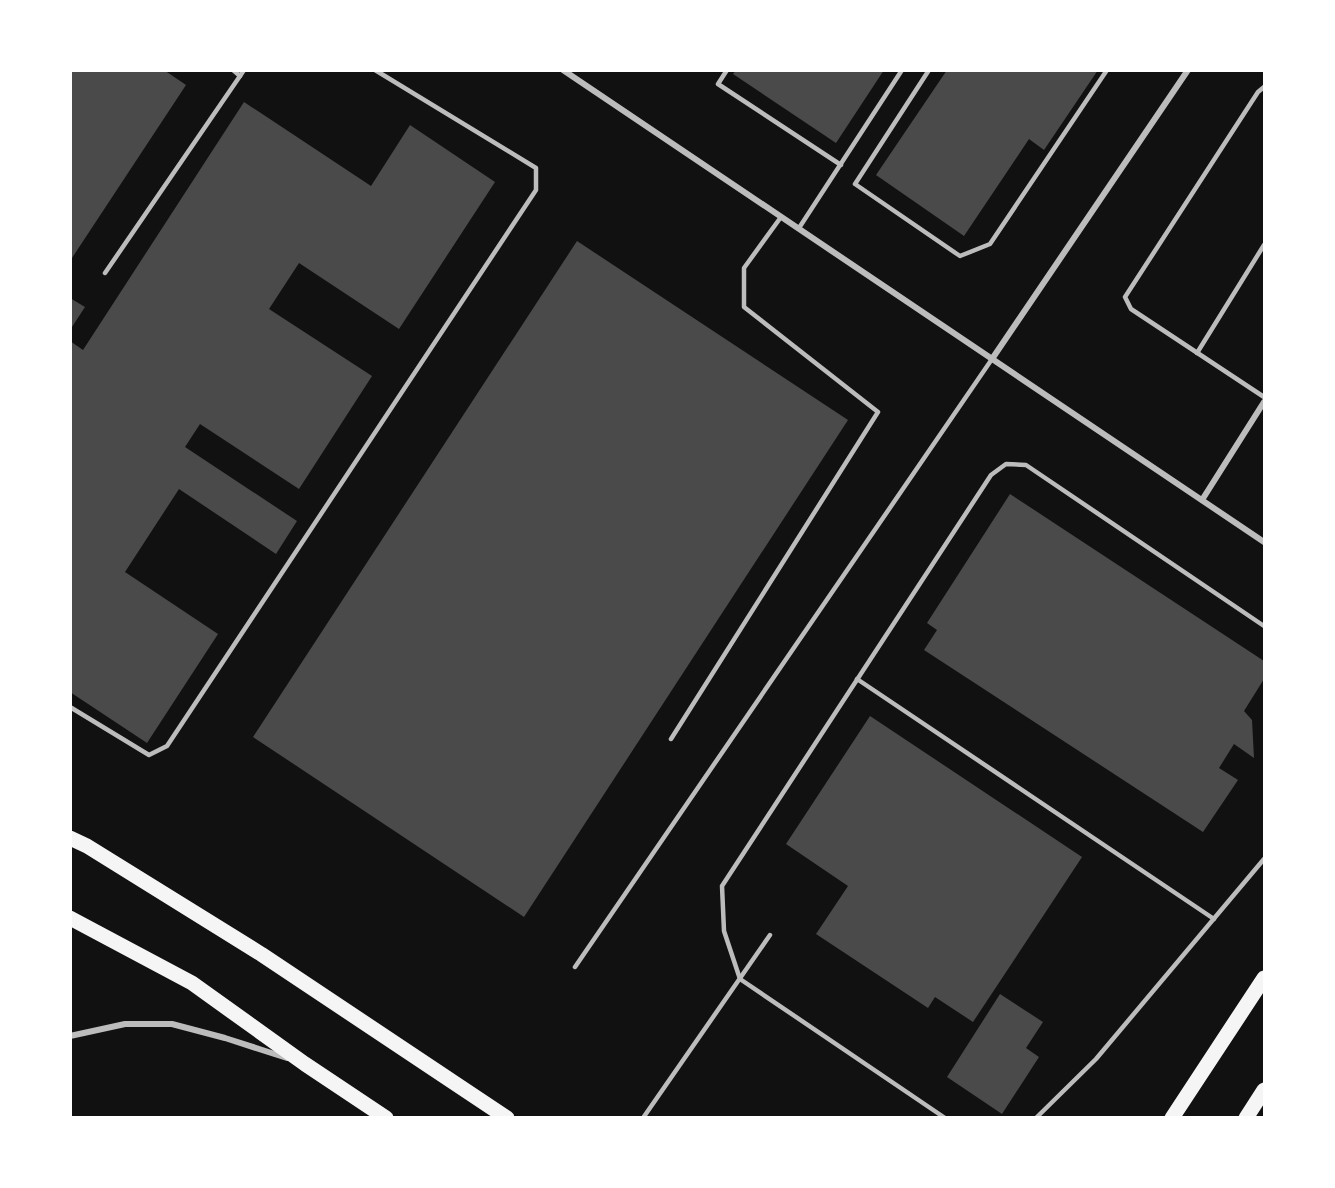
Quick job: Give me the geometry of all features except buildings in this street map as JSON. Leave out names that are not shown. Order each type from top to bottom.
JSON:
[{"type":"main road","points":[[70,838],[87,846],[261,954],[507,1118]]},
{"type":"main road","points":[[70,918],[192,982],[305,1064],[386,1118]]},
{"type":"main road","points":[[1172,1118],[1264,978]]},
{"type":"main road","points":[[1165,1118],[1239,1017]]},
{"type":"main road","points":[[1249,1118],[1264,1092]]},
{"type":"street","points":[[563,70],[1264,542]]},
{"type":"street","points":[[993,359],[1188,70]]},
{"type":"street","points":[[1202,500],[1264,402]]},
{"type":"street","points":[[70,1036],[125,1024],[172,1024],[225,1038],[305,1064]]},
{"type":"lane","points":[[233,70],[240,76]]},
{"type":"lane","points":[[105,273],[244,70]]},
{"type":"lane","points":[[70,707],[148,755],[167,746],[536,190],[536,168],[375,70]]},
{"type":"lane","points":[[727,70],[718,84],[841,165]]},
{"type":"lane","points":[[799,228],[902,70]]},
{"type":"lane","points":[[929,70],[855,184],[960,256],[990,244],[1107,70]]},
{"type":"lane","points":[[1264,87],[1258,92],[1125,297],[1131,309],[1264,398]]},
{"type":"lane","points":[[671,739],[879,412],[744,306],[744,268],[781,217]]},
{"type":"lane","points":[[1197,353],[1264,245]]},
{"type":"lane","points":[[575,967],[993,359]]},
{"type":"lane","points":[[945,1118],[740,979],[724,931],[722,886],[991,475],[1006,464],[1026,465],[1264,626]]},
{"type":"lane","points":[[857,679],[1214,919]]},
{"type":"lane","points":[[1035,1118],[1096,1059],[1264,859]]},
{"type":"lane","points":[[644,1118],[770,935]]}]
